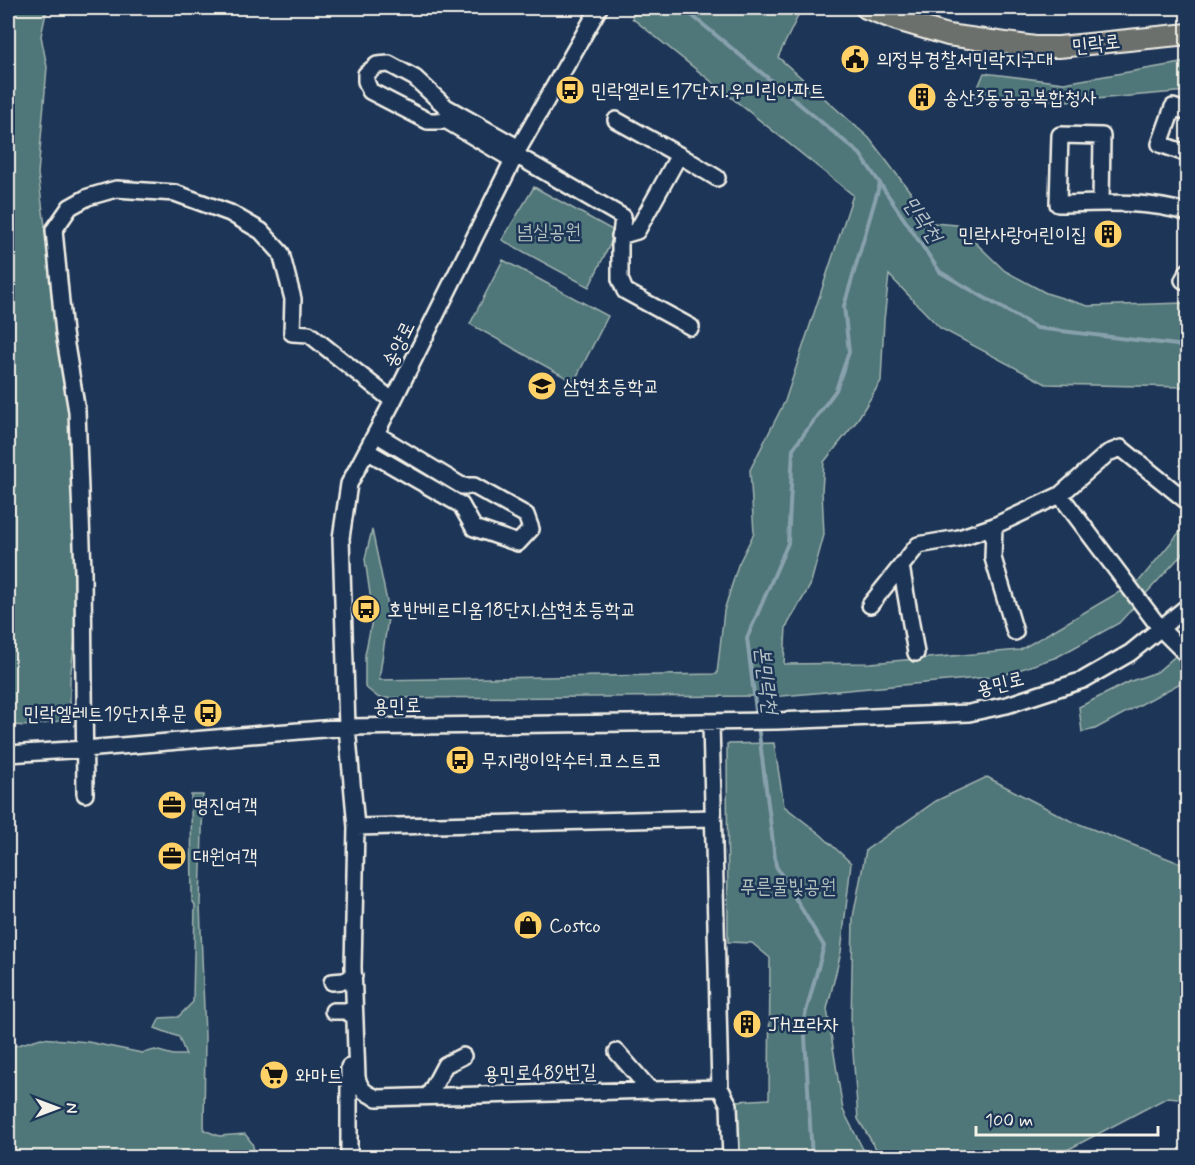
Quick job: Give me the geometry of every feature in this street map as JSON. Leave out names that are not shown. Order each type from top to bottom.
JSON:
[{"type":"main road","name":"민락로","points":[[866,8],[948,35],[1035,47],[1059,47],[1188,34]]},
{"type":"street","name":"송양로","points":[[347,727],[341,538],[350,484],[516,155],[599,8]]},
{"type":"street","points":[[516,155],[446,107],[415,78],[389,64],[377,65],[366,74],[370,91],[428,121],[447,121],[516,155],[623,217],[620,236],[620,279],[625,291],[691,327]]},
{"type":"street","points":[[1188,112],[1173,107],[1160,144],[1188,154]]},
{"type":"street","points":[[616,120],[680,154],[717,178]]},
{"type":"street","points":[[1101,203],[1102,136],[1059,135],[1058,204],[1101,203],[1169,207],[1188,213]]},
{"type":"street","points":[[620,236],[637,231],[680,154]]},
{"type":"street","points":[[85,794],[83,571],[77,411],[64,333],[54,230],[70,207],[88,197],[116,189],[175,193],[230,213],[261,231],[281,253],[293,299],[292,333],[309,334],[393,401]]},
{"type":"street","points":[[1188,271],[1183,280],[1188,282]]},
{"type":"street","points":[[367,451],[461,505],[474,528],[518,543],[531,529],[526,515],[474,486],[462,486],[375,434]]},
{"type":"street","points":[[870,604],[918,545],[959,538],[994,526],[1060,495],[1108,453],[1121,447],[1184,499]]},
{"type":"street","points":[[1060,495],[1160,628],[1188,656]]},
{"type":"street","points":[[994,526],[993,558],[1015,632]]},
{"type":"street","points":[[900,566],[916,653]]},
{"type":"street","name":"용민로","points":[[8,754],[347,727],[763,722],[969,713],[1007,705],[1083,680],[1130,653],[1188,606]]},
{"type":"street","points":[[711,723],[720,1088],[729,1105],[731,1158]]},
{"type":"street","name":"용민로489번길","points":[[347,727],[356,827],[354,1016],[357,1077],[360,1088],[366,1094],[377,1098],[720,1088]]},
{"type":"street","points":[[356,827],[713,818]]},
{"type":"street","points":[[332,982],[344,981],[354,976]]},
{"type":"street","points":[[333,1011],[345,1011],[354,1016]]},
{"type":"street","points":[[350,1158],[349,1064],[356,1038]]},
{"type":"street","points":[[617,1052],[651,1091]]},
{"type":"street","points":[[429,1095],[445,1065],[463,1056]]},
{"type":"green space","points":[[8,8],[47,8],[41,36],[47,67],[38,174],[71,419],[77,623],[70,679],[70,719],[32,726],[8,725]]},
{"type":"green space","points":[[637,8],[781,8],[799,14],[778,57],[869,138],[934,223],[957,225],[1005,271],[1046,293],[1088,306],[1184,303],[1187,305],[1187,391],[1185,387],[1046,384],[940,328],[889,275],[881,381],[856,422],[824,462],[822,491],[824,535],[810,586],[786,627],[784,664],[870,663],[1020,650],[1140,580],[1187,523],[1187,549],[1119,623],[1057,657],[1001,676],[782,696],[379,698],[365,687],[365,655],[373,615],[365,559],[372,530],[389,611],[379,680],[717,674],[724,611],[738,565],[754,533],[750,470],[785,401],[853,195],[632,18]]},
{"type":"green space","points":[[1187,62],[1187,91],[1073,101],[974,97],[984,73],[1064,83]]},
{"type":"green space","name":"념실공원","points":[[534,187],[616,232],[589,287],[502,240]]},
{"type":"green space","points":[[503,260],[608,316],[574,382],[470,324]]},
{"type":"green space","points":[[1187,646],[1187,677],[1179,684],[1095,729],[1082,732],[1079,707],[1131,681],[1157,672]]},
{"type":"green space","name":"푸른물빛공원","points":[[774,743],[784,806],[820,834],[851,863],[841,952],[827,1009],[843,1110],[867,1157],[737,1157],[736,1101],[769,1099],[770,958],[752,943],[728,942],[727,744]]},
{"type":"green space","points":[[987,777],[1069,820],[1187,866],[1187,1099],[1168,1097],[1054,1157],[881,1157],[858,1119],[851,1025],[853,917],[866,850],[936,801]]},
{"type":"green space","points":[[191,795],[203,795],[200,904],[205,1036],[204,1130],[219,1136],[245,1134],[252,1143],[256,1157],[19,1157],[8,1132],[8,1048],[41,1038],[88,1042],[142,1053],[155,1050],[173,1055],[186,1055],[179,1037],[155,1028],[160,1018],[178,1017],[193,1002],[195,905],[192,900]]},
{"type":"waterway","name":"민락천","points":[[683,8],[860,154],[940,272],[1037,328],[1177,345],[1188,352]]},
{"type":"waterway","name":"본민락천","points":[[757,719],[747,638],[788,543],[793,449],[836,390],[849,352],[844,306],[880,183]]},
{"type":"waterway","name":"본민락천","points":[[758,726],[776,866],[824,946],[804,1019],[812,1158]]},
{"type":"place","name":"의정부경찰서민락지구대","points":[[855,59]]},
{"type":"place","name":"민락엘리트17단지.우미린아파트","points":[[570,90]]},
{"type":"place","name":"송산3동공공복합청사","points":[[922,97]]},
{"type":"place","name":"민락사랑어린이집","points":[[1108,234]]},
{"type":"place","name":"삼현초등학교","points":[[542,386]]},
{"type":"place","name":"호반베르디움18단지.삼현초등학교","points":[[366,609]]},
{"type":"place","name":"민락엘레트19단지후문","points":[[208,713]]},
{"type":"place","name":"무지랭이약수터.코스트코","points":[[460,760]]},
{"type":"place","name":"명진여객","points":[[172,805]]},
{"type":"place","name":"대원여객","points":[[172,856]]},
{"type":"place","name":"Costco","points":[[528,925]]},
{"type":"place","name":"JH프라자","points":[[747,1024]]},
{"type":"place","name":"와마트","points":[[274,1075]]}]
